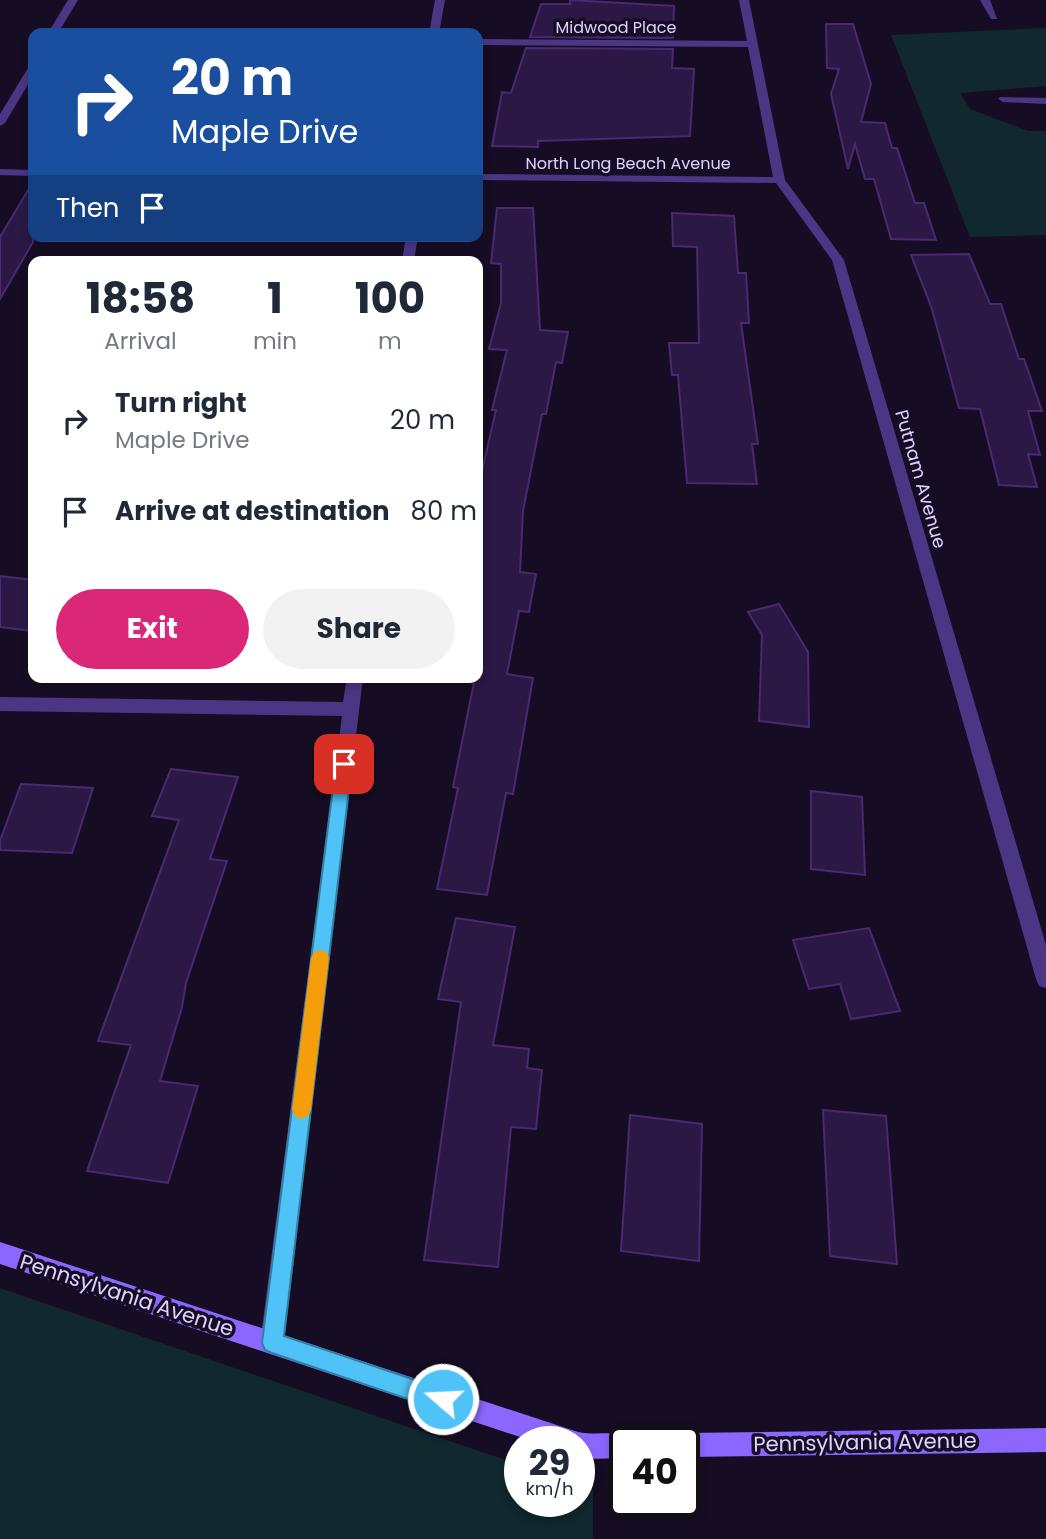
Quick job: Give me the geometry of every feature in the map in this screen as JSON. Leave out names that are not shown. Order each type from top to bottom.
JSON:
[{"type":"street","points":[[56,28],[73,0]]},
{"type":"street","points":[[435,28],[440,0]]},
{"type":"street","name":"Putnam Avenue","points":[[744,0],[779,180],[838,260],[1046,979]]},
{"type":"street","points":[[985,0],[994,17]]},
{"type":"street","name":"Midwood Place","points":[[483,42],[754,44]]},
{"type":"street","points":[[0,123],[28,76]]},
{"type":"street","points":[[0,172],[28,173]]},
{"type":"street","name":"North Long Beach Avenue","points":[[483,177],[779,180]]},
{"type":"street","points":[[272,1343],[354,683]]},
{"type":"street","points":[[0,704],[351,709]]},
{"type":"street","name":"Pennsylvania Avenue","points":[[0,1254],[524,1426]]},
{"type":"street","name":"Pennsylvania Avenue","points":[[700,1446],[1046,1440]]},
{"type":"lane","points":[[1003,99],[1046,102]]},
{"type":"green space","points":[[1046,28],[1046,86],[960,93],[970,109],[1028,131],[1046,131],[1046,235],[970,237],[891,35]]},
{"type":"green space","points":[[0,1288],[504,1460],[504,1517],[593,1517],[593,1539],[0,1539]]},
{"type":"building","points":[[570,0],[674,6],[673,38],[530,37],[541,4],[570,4]]},
{"type":"building","points":[[826,24],[853,24],[871,84],[861,122],[885,123],[892,148],[897,148],[915,203],[924,203],[936,240],[891,239],[874,179],[865,179],[855,144],[848,169],[831,94],[839,69],[827,68]]},
{"type":"building","points":[[526,48],[673,49],[672,68],[694,69],[690,136],[538,141],[538,147],[492,146],[502,92],[511,93]]},
{"type":"building","points":[[28,190],[28,242],[33,242],[0,299],[0,237]]},
{"type":"building","points":[[497,208],[533,208],[540,330],[568,332],[562,363],[556,362],[546,414],[542,414],[523,511],[520,572],[536,574],[529,612],[519,611],[507,674],[533,678],[513,794],[506,793],[487,895],[437,889],[458,788],[453,787],[474,683],[483,683],[483,466],[496,410],[492,410],[507,350],[489,349],[501,303],[501,264],[491,263]]},
{"type":"building","points":[[672,213],[734,216],[738,273],[746,273],[749,323],[741,323],[758,444],[752,444],[757,484],[687,483],[678,375],[672,375],[669,343],[699,343],[697,247],[673,246]]},
{"type":"building","points":[[969,254],[990,304],[1001,304],[1019,359],[1024,359],[1042,411],[1028,411],[1040,455],[1028,454],[1037,487],[999,485],[980,409],[959,408],[932,309],[911,255]]},
{"type":"building","points":[[0,576],[28,579],[28,630],[0,627]]},
{"type":"building","points":[[779,604],[808,652],[809,727],[759,721],[762,635],[748,612]]},
{"type":"building","points":[[171,769],[238,777],[210,859],[227,861],[186,983],[182,1007],[160,1081],[198,1086],[168,1183],[87,1171],[131,1045],[98,1041],[179,820],[152,816]]},
{"type":"building","points":[[21,784],[93,788],[72,853],[0,850],[0,841]]},
{"type":"building","points":[[811,791],[862,797],[865,875],[811,869]]},
{"type":"building","points":[[456,918],[515,927],[493,1045],[529,1049],[527,1068],[542,1070],[536,1129],[511,1127],[498,1267],[424,1260],[461,1002],[438,999]]},
{"type":"building","points":[[869,928],[900,1011],[851,1019],[840,984],[809,989],[793,940]]},
{"type":"building","points":[[823,1110],[886,1116],[897,1264],[830,1256]]},
{"type":"building","points":[[630,1115],[702,1124],[699,1261],[621,1251]]},
{"type":"slow traffic","points":[[301,1110],[320,958]]},
{"type":"route","points":[[344,764],[272,1343],[443,1399]]}]
